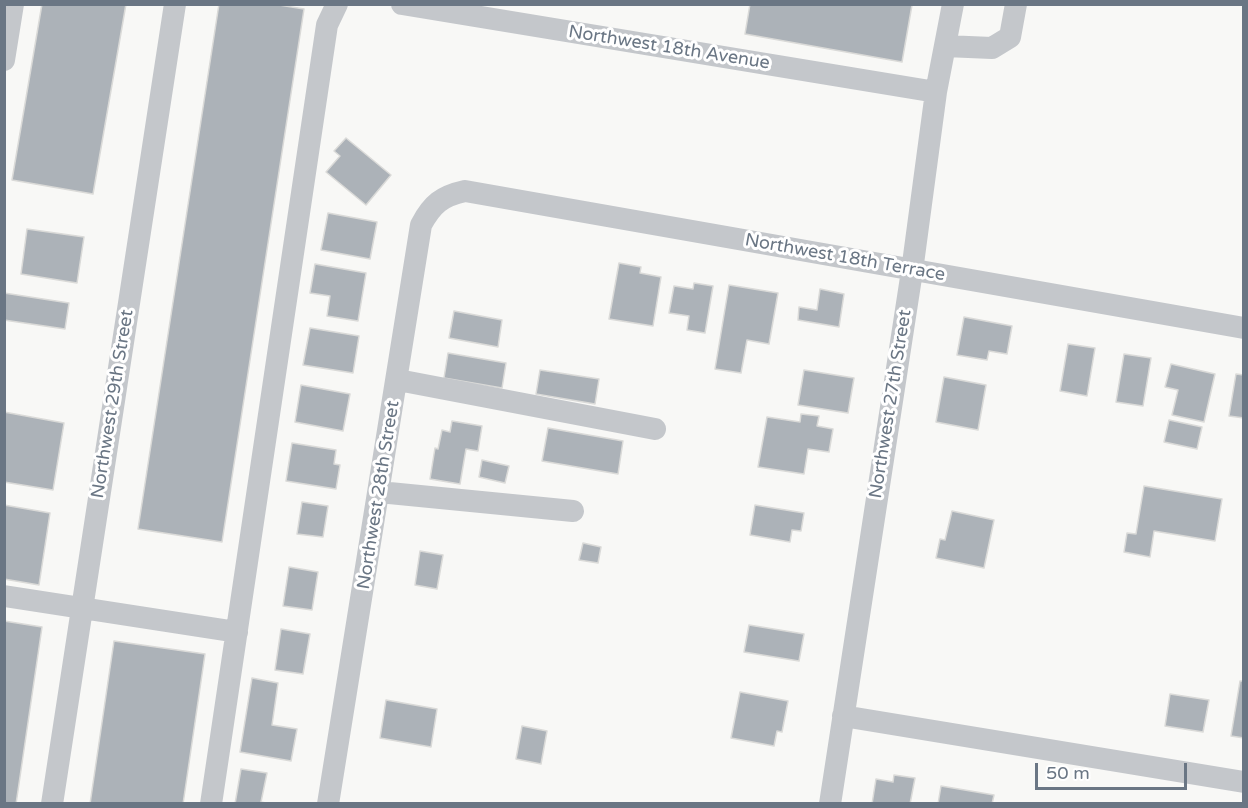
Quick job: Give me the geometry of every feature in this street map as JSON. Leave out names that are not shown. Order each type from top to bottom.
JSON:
[{"type":"street","points":[[4,60],[13,4]]},
{"type":"street","name":"Northwest 29th Street","points":[[52,804],[175,4]]},
{"type":"street","points":[[211,804],[327,25],[337,4]]},
{"type":"street","name":"Northwest 18th Avenue","points":[[402,4],[936,92]]},
{"type":"street","name":"Northwest 27th Street","points":[[830,804],[912,271],[936,92],[953,4]]},
{"type":"street","points":[[945,46],[992,48],[1011,37],[1016,4]]},
{"type":"street","name":"Northwest 18th Terrace","points":[[447,195],[465,191],[1244,328]]},
{"type":"street","name":"Northwest 28th Street","points":[[328,804],[398,380],[421,225],[431,206],[447,195]]},
{"type":"street","points":[[398,380],[655,429]]},
{"type":"street","points":[[379,492],[573,511]]},
{"type":"street","points":[[4,596],[82,606],[237,632]]},
{"type":"street","points":[[843,716],[1244,782]]},
{"type":"building","points":[[42,4],[126,4],[93,194],[12,180]]},
{"type":"building","points":[[219,4],[273,4],[304,9],[222,542],[138,529]]},
{"type":"building","points":[[750,4],[912,5],[902,62],[745,34]]},
{"type":"building","points":[[346,138],[391,175],[366,205],[326,172],[340,156],[334,151]]},
{"type":"building","points":[[328,213],[377,222],[370,259],[321,250]]},
{"type":"building","points":[[27,229],[84,237],[77,283],[21,274]]},
{"type":"building","points":[[619,263],[641,267],[640,273],[661,277],[653,326],[609,319]]},
{"type":"building","points":[[315,264],[366,273],[358,321],[327,316],[330,296],[310,293]]},
{"type":"building","points":[[694,283],[713,286],[705,333],[687,330],[689,316],[669,313],[674,286],[693,289]]},
{"type":"building","points":[[729,285],[778,293],[769,344],[747,340],[741,373],[715,369]]},
{"type":"building","points":[[820,289],[844,294],[839,327],[798,320],[799,307],[817,310]]},
{"type":"building","points":[[4,293],[69,303],[65,329],[4,320]]},
{"type":"building","points":[[454,311],[502,320],[498,347],[449,338]]},
{"type":"building","points":[[964,317],[1012,326],[1007,354],[989,351],[987,360],[957,355]]},
{"type":"building","points":[[310,328],[359,336],[353,373],[303,365]]},
{"type":"building","points":[[1068,344],[1095,348],[1087,396],[1060,391]]},
{"type":"building","points":[[448,353],[506,363],[502,388],[444,378]]},
{"type":"building","points":[[1124,354],[1151,358],[1143,406],[1116,402]]},
{"type":"building","points":[[1171,364],[1215,374],[1204,422],[1172,415],[1178,390],[1165,387]]},
{"type":"building","points":[[540,370],[599,379],[595,404],[536,394]]},
{"type":"building","points":[[804,370],[854,378],[848,413],[798,405]]},
{"type":"building","points":[[1236,374],[1244,375],[1244,418],[1229,416]]},
{"type":"building","points":[[944,377],[986,385],[978,430],[936,422]]},
{"type":"building","points":[[301,385],[350,394],[343,431],[295,422]]},
{"type":"building","points":[[4,412],[64,423],[53,490],[4,482]]},
{"type":"building","points":[[801,414],[819,416],[817,426],[833,429],[829,452],[808,449],[804,474],[758,467],[767,417],[800,422]]},
{"type":"building","points":[[1169,420],[1202,427],[1197,449],[1164,442]]},
{"type":"building","points":[[452,421],[482,426],[478,451],[466,449],[460,484],[430,479],[435,448],[438,449],[442,430],[450,432]]},
{"type":"building","points":[[548,428],[623,441],[618,474],[542,461]]},
{"type":"building","points":[[292,443],[336,450],[334,464],[340,465],[336,489],[286,481]]},
{"type":"building","points":[[482,460],[509,466],[505,483],[479,477]]},
{"type":"building","points":[[1144,486],[1222,499],[1215,541],[1154,531],[1150,557],[1124,552],[1127,533],[1136,534]]},
{"type":"building","points":[[302,502],[328,506],[323,537],[297,534]]},
{"type":"building","points":[[4,505],[50,513],[39,585],[4,579]]},
{"type":"building","points":[[755,505],[804,513],[801,531],[792,530],[790,542],[750,535]]},
{"type":"building","points":[[952,511],[994,520],[984,568],[936,558],[940,539],[945,540]]},
{"type":"building","points":[[583,543],[601,547],[598,563],[579,560]]},
{"type":"building","points":[[420,551],[443,555],[437,589],[415,585]]},
{"type":"building","points":[[289,567],[318,572],[312,610],[283,606]]},
{"type":"building","points":[[4,621],[42,627],[16,804],[4,804]]},
{"type":"building","points":[[749,625],[804,634],[799,661],[744,652]]},
{"type":"building","points":[[281,629],[310,634],[303,674],[275,670]]},
{"type":"building","points":[[114,641],[205,654],[183,804],[90,804]]},
{"type":"building","points":[[252,678],[278,683],[272,725],[297,729],[291,761],[240,752]]},
{"type":"building","points":[[1240,681],[1244,681],[1244,738],[1231,736]]},
{"type":"building","points":[[740,692],[788,701],[782,732],[777,731],[774,746],[731,738]]},
{"type":"building","points":[[1170,694],[1209,700],[1203,732],[1165,726]]},
{"type":"building","points":[[386,700],[437,709],[431,747],[380,738]]},
{"type":"building","points":[[522,726],[547,731],[541,764],[516,759]]},
{"type":"building","points":[[241,769],[267,773],[261,802],[271,804],[235,804]]},
{"type":"building","points":[[894,775],[915,778],[910,804],[872,804],[876,779],[893,782]]},
{"type":"building","points":[[941,786],[994,795],[992,804],[938,804]]}]
